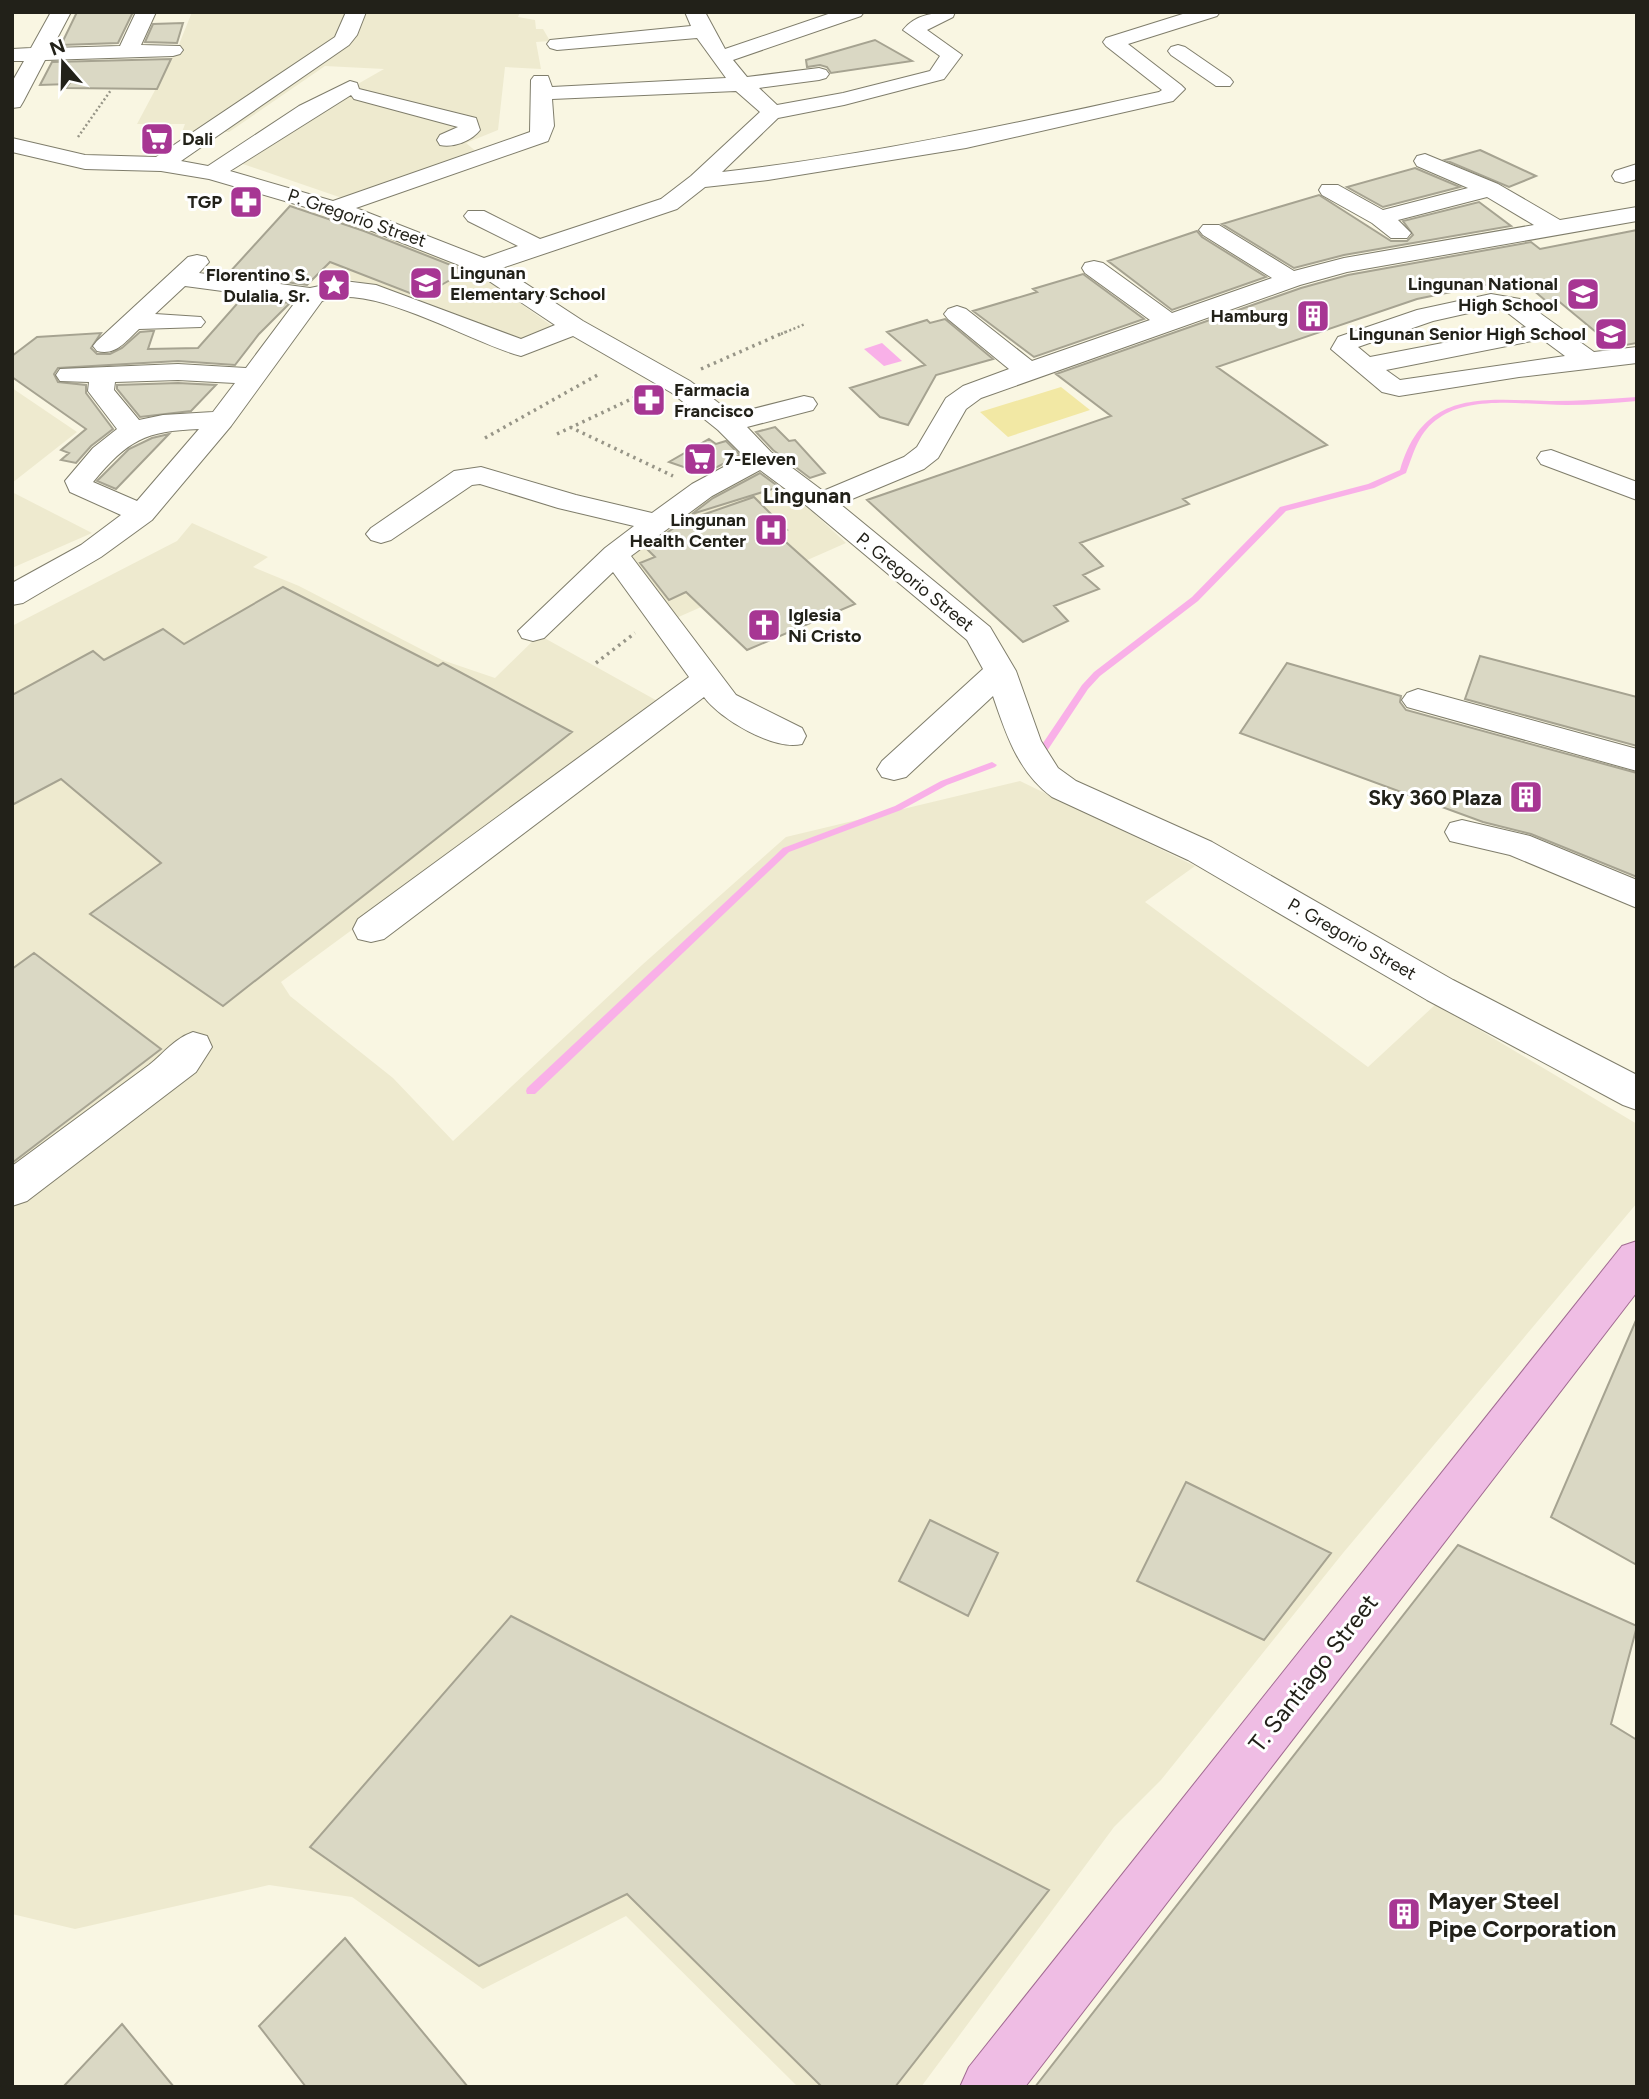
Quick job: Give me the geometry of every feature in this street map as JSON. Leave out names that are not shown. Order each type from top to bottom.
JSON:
[{"type":"main road","name":"T. Santiago Street","points":[[989,2087],[1637,1259]]},
{"type":"street","points":[[12,102],[40,55],[61,12]]},
{"type":"street","points":[[128,51],[146,12]]},
{"type":"street","points":[[162,164],[342,41],[347,35],[355,12]]},
{"type":"street","points":[[722,57],[829,15],[854,12]]},
{"type":"street","points":[[699,181],[768,173],[966,141],[1166,97],[1174,89],[1113,42],[1210,12]]},
{"type":"street","points":[[483,266],[668,204],[699,181],[771,113],[844,99],[937,75],[952,55],[913,30],[946,13]]},
{"type":"street","points":[[557,44],[699,22],[742,84],[761,98],[771,113]]},
{"type":"street","points":[[905,39],[947,64]]},
{"type":"street","points":[[12,55],[173,50]]},
{"type":"street","points":[[1178,51],[1223,82]]},
{"type":"street","points":[[334,208],[540,136],[548,87],[742,84],[819,74]]},
{"type":"street","points":[[212,173],[307,111],[355,91],[468,123],[469,130],[448,140]]},
{"type":"street","name":"P. Gregorio Street","points":[[12,145],[85,162],[162,164],[212,173],[334,208],[483,266],[574,326],[671,382],[728,424],[761,458],[979,634],[1000,671],[1025,741],[1046,776],[1064,789],[1200,851],[1440,990],[1637,1094]]},
{"type":"street","points":[[12,168],[39,152]]},
{"type":"street","points":[[1425,161],[1490,189],[1556,228]]},
{"type":"street","points":[[1380,218],[1490,189]]},
{"type":"street","points":[[646,190],[668,204]]},
{"type":"street","points":[[1330,190],[1380,218],[1420,251]]},
{"type":"street","points":[[811,497],[855,477],[914,463],[928,452],[955,404],[972,392],[1291,280],[1344,265],[1637,214]]},
{"type":"street","points":[[476,216],[538,247]]},
{"type":"street","points":[[1211,230],[1291,280]]},
{"type":"street","points":[[106,346],[200,259]]},
{"type":"street","points":[[1094,268],[1169,322]]},
{"type":"street","points":[[180,278],[313,296],[335,289],[354,288],[376,292],[520,348],[574,326]]},
{"type":"street","points":[[12,596],[91,551],[142,514],[221,419],[313,296]]},
{"type":"street","points":[[1588,360],[1511,304],[1492,301],[1426,315],[1347,342],[1344,349],[1391,386],[1399,388],[1637,355]]},
{"type":"street","points":[[957,314],[1028,371]]},
{"type":"street","points":[[132,321],[192,322]]},
{"type":"street","points":[[1365,366],[1548,330]]},
{"type":"street","points":[[69,375],[178,373],[253,376]]},
{"type":"street","points":[[103,374],[101,391],[133,431]]},
{"type":"street","points":[[728,424],[804,404]]},
{"type":"street","points":[[142,514],[79,486],[79,481],[96,459],[133,431],[175,422],[221,419]]},
{"type":"street","points":[[533,631],[615,554],[702,490],[761,458]]},
{"type":"street","points":[[1551,458],[1637,492]]},
{"type":"street","points":[[381,534],[464,477],[471,475],[481,475],[568,502],[659,523]]},
{"type":"street","points":[[615,554],[725,703],[750,719],[790,736]]},
{"type":"street","points":[[894,769],[1000,671]]},
{"type":"street","points":[[371,929],[707,679]]},
{"type":"street","points":[[1418,700],[1637,760]]},
{"type":"street","points":[[1462,832],[1518,845],[1637,895]]},
{"type":"street","points":[[12,1189],[163,1076],[193,1047]]},
{"type":"path","points":[[63,158],[111,90]]},
{"type":"path","points":[[557,434],[805,324]]},
{"type":"path","points":[[485,438],[630,358]]},
{"type":"path","points":[[570,427],[702,490]]},
{"type":"path","points":[[596,663],[661,613]]},
{"type":"shaded area","points":[[192,12],[520,12],[518,17],[535,20],[536,29],[543,29],[550,41],[536,42],[541,69],[505,67],[498,130],[466,143],[478,153],[342,198],[237,162],[307,113],[384,69],[325,66],[229,132],[182,132],[185,124],[137,124],[178,47]]},
{"type":"shaded area","name":"Lingunan Elementary School","points":[[336,214],[470,268],[555,328],[520,340],[387,290],[321,270],[327,266],[276,247]]},
{"type":"shaded area","points":[[882,343],[902,361],[884,366],[864,349]]},
{"type":"shaded area","points":[[1061,387],[1090,410],[1008,437],[980,412]]},
{"type":"shaded area","points":[[12,388],[77,432],[12,483]]},
{"type":"shaded area","points":[[749,468],[805,505],[846,543],[674,619],[623,556]]},
{"type":"shaded area","points":[[12,492],[92,533],[12,568]]},
{"type":"shaded area","points":[[192,523],[268,557],[253,567],[299,586],[442,660],[495,678],[539,635],[661,703],[281,982],[290,996],[393,1078],[453,1141],[642,965],[786,837],[1020,781],[1195,866],[1145,902],[1368,1067],[1436,1004],[1637,1124],[1637,1203],[1343,1553],[1161,1780],[1114,1827],[921,2087],[798,2087],[626,1916],[483,1989],[352,1897],[269,1885],[75,1929],[12,1914],[12,626],[177,541]]},
{"type":"building","points":[[77,12],[133,12],[118,43],[61,45]]},
{"type":"building","points":[[183,23],[177,43],[145,42],[153,24]]},
{"type":"building","points":[[875,40],[912,61],[831,73],[827,67],[820,65],[807,67],[806,60]]},
{"type":"building","points":[[171,59],[157,89],[66,88],[69,84],[40,85],[52,62]]},
{"type":"building","points":[[1480,150],[1536,176],[1509,187],[1445,160]]},
{"type":"building","points":[[1415,168],[1460,187],[1383,207],[1347,187]]},
{"type":"building","points":[[1319,195],[1391,241],[1407,241],[1413,235],[1403,221],[1479,202],[1511,226],[1344,255],[1294,268],[1222,224]]},
{"type":"building","points":[[290,206],[364,231],[466,271],[420,297],[330,262],[307,285],[228,274]]},
{"type":"building","points":[[1637,230],[1637,343],[1614,347],[1556,299],[1546,301],[1519,278],[1417,299],[1217,367],[1327,445],[1183,499],[1189,504],[1080,543],[1103,566],[1083,575],[1099,589],[1054,606],[1068,621],[1023,642],[867,500],[1111,416],[1056,374],[1301,288],[1348,275],[1531,242],[1540,249]]},
{"type":"building","points":[[1197,231],[1202,237],[1266,277],[1172,310],[1108,261]]},
{"type":"building","points":[[1083,274],[1144,319],[1034,357],[973,311],[1037,292],[1033,289]]},
{"type":"building","points":[[243,297],[290,303],[259,334],[235,365],[178,361],[58,368],[54,374],[58,382],[86,385],[86,393],[113,429],[91,446],[76,463],[61,460],[69,453],[61,450],[86,429],[12,377],[12,356],[37,337],[101,333],[91,348],[97,354],[110,354],[122,348],[140,332],[154,331],[148,349],[198,348]]},
{"type":"building","points":[[945,319],[993,359],[936,375],[908,425],[880,417],[850,388],[925,365],[887,332],[927,320],[930,323]]},
{"type":"building","points":[[117,385],[216,385],[191,411],[140,417],[117,389]]},
{"type":"building","points":[[775,427],[789,441],[795,440],[825,473],[810,478],[773,450],[756,432]]},
{"type":"building","points":[[169,434],[116,489],[97,481],[129,449],[152,438]]},
{"type":"building","name":"7-Eleven","points":[[709,439],[716,444],[726,441],[740,455],[704,474],[669,462]]},
{"type":"building","points":[[760,473],[779,487],[692,514],[713,498]]},
{"type":"building","points":[[754,497],[787,530],[777,534],[855,604],[747,650],[686,592],[669,600],[640,563],[655,557],[646,548],[682,522]]},
{"type":"building","points":[[283,587],[438,666],[443,663],[572,732],[223,1006],[90,914],[161,863],[61,779],[12,805],[12,695],[93,651],[104,660],[163,629],[184,644]]},
{"type":"building","points":[[1480,656],[1637,697],[1637,746],[1465,699]]},
{"type":"building","name":"Sky 360 Plaza","points":[[1287,663],[1401,696],[1400,702],[1406,710],[1637,773],[1637,877],[1531,834],[1483,822],[1240,733]]},
{"type":"building","points":[[34,953],[161,1049],[12,1163],[12,969]]},
{"type":"building","points":[[1637,1318],[1637,1565],[1551,1517]]},
{"type":"building","points":[[1186,1482],[1331,1553],[1264,1640],[1137,1581]]},
{"type":"building","points":[[930,1520],[998,1553],[968,1616],[899,1581]]},
{"type":"building","name":"Mayer Steel Pipe Corporation","points":[[1458,1545],[1637,1626],[1611,1724],[1637,1740],[1637,2087],[1035,2087]]},
{"type":"building","points":[[511,1616],[1049,1890],[895,2087],[822,2087],[627,1894],[479,1966],[310,1847]]},
{"type":"building","points":[[345,1938],[468,2087],[306,2087],[259,2026]]},
{"type":"building","points":[[122,2024],[174,2087],[63,2087]]},
{"type":"waterway","points":[[1044,749],[1085,687],[1097,674],[1195,599],[1283,509],[1371,486],[1403,471],[1414,441],[1435,417],[1463,405],[1480,403],[1576,403],[1637,399]]},
{"type":"waterway","points":[[531,1091],[786,850],[898,808],[944,783],[992,765]]},
{"type":"place","name":"Dali","points":[[157,139]]},
{"type":"place","name":"TGP","points":[[246,202]]},
{"type":"place","name":"Lingunan Elementary School","points":[[426,283]]},
{"type":"place","name":"Florentino S. Dulalia, Sr.","points":[[334,285]]},
{"type":"place","name":"Lingunan National High School","points":[[1583,294]]},
{"type":"place","name":"Hamburg","points":[[1313,316]]},
{"type":"place","name":"Lingunan Senior High School","points":[[1611,334]]},
{"type":"place","name":"Farmacia Francisco","points":[[649,400]]},
{"type":"place","name":"7-Eleven","points":[[700,459]]},
{"type":"place","name":"Lingunan Health Center","points":[[771,530]]},
{"type":"place","name":"Iglesia Ni Cristo","points":[[764,625]]},
{"type":"place","name":"Sky 360 Plaza","points":[[1526,797]]},
{"type":"place","name":"Mayer Steel Pipe Corporation","points":[[1404,1914]]},
{"type":"district","name":"Lingunan","points":[[807,495]]}]
